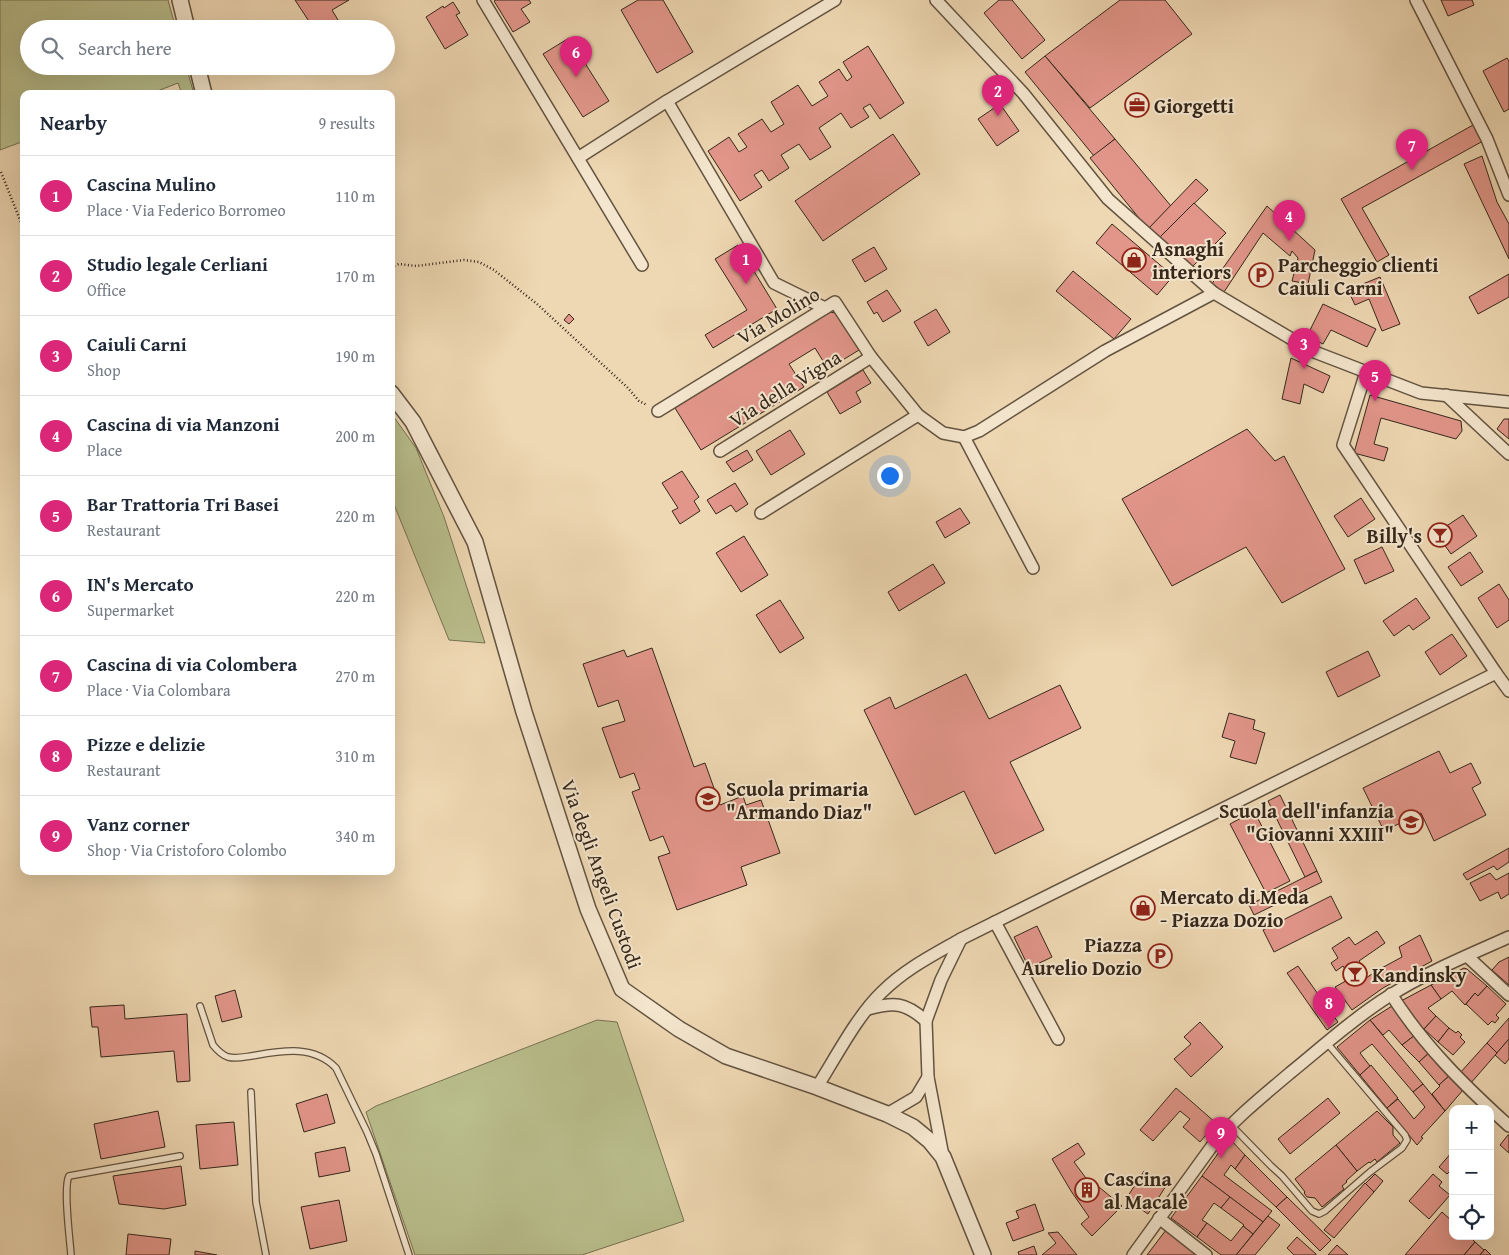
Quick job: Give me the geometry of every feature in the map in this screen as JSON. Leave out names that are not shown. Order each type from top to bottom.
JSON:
[{"type":"street","points":[[180,0],[185,20]]},
{"type":"street","points":[[483,0],[642,265]]},
{"type":"street","points":[[578,158],[667,101],[835,0]]},
{"type":"street","points":[[936,0],[1023,93],[1108,198],[1214,293],[1312,351],[1421,393],[1509,402]]},
{"type":"street","points":[[1416,0],[1487,139],[1509,195]]},
{"type":"street","points":[[199,75],[203,90]]},
{"type":"street","points":[[667,101],[774,283],[825,308]]},
{"type":"street","points":[[1033,568],[964,437],[979,431],[1105,351],[1214,293]]},
{"type":"street","name":"Via Molino","points":[[658,412],[835,302],[871,357],[918,415],[943,433],[964,437]]},
{"type":"street","name":"Via della Vigna","points":[[720,450],[871,357]]},
{"type":"street","points":[[1366,372],[1343,445],[1509,691]]},
{"type":"street","points":[[1446,395],[1509,454]]},
{"type":"street","name":"Via degli Angeli Custodi","points":[[395,398],[413,422],[475,542],[524,712],[588,909],[622,990],[679,1029],[726,1056],[817,1087],[887,1114],[913,1127],[930,1141],[943,1157],[982,1255]]},
{"type":"street","points":[[761,513],[918,415]]},
{"type":"street","points":[[817,1087],[852,1032],[881,992],[917,964],[961,939],[1496,673]]},
{"type":"street","points":[[995,922],[1058,1039]]},
{"type":"street","points":[[1133,1255],[1212,1146],[1247,1109],[1363,1014],[1391,994],[1509,937]]},
{"type":"street","points":[[943,1157],[928,1077],[926,1021],[941,980],[961,939]]},
{"type":"street","points":[[1467,956],[1509,995]]},
{"type":"street","points":[[1391,994],[1423,1039],[1468,1088],[1509,1126]]},
{"type":"street","points":[[868,1009],[882,1005],[897,1004],[914,1010],[926,1021]]},
{"type":"street","points":[[887,1114],[916,1097],[928,1077]]},
{"type":"street","points":[[1159,1218],[1206,1255]]},
{"type":"lane","points":[[200,1006],[213,1045],[228,1057],[297,1050],[316,1054],[328,1060],[336,1068],[376,1154],[409,1255]]},
{"type":"lane","points":[[1230,1125],[1282,1176],[1312,1211],[1318,1214],[1325,1211],[1402,1148],[1407,1140],[1405,1135],[1327,1043]]},
{"type":"lane","points":[[251,1092],[256,1202],[266,1255]]},
{"type":"lane","points":[[71,1255],[67,1201],[68,1177],[180,1156]]},
{"type":"path","points":[[1,172],[20,220]]},
{"type":"path","points":[[395,266],[398,264],[416,266],[464,260],[479,262],[494,270],[560,324],[628,388],[639,401],[658,412]]},
{"type":"green space","points":[[0,0],[168,0],[174,20],[20,20],[20,75],[189,75],[193,90],[181,90],[178,83],[160,90],[20,90],[20,142],[0,150]]},
{"type":"green space","points":[[395,419],[416,448],[444,517],[485,643],[449,640],[395,507]]},
{"type":"green space","points":[[597,1020],[617,1022],[684,1221],[582,1255],[415,1255],[366,1112],[376,1106]]},
{"type":"building","points":[[295,0],[349,0],[332,10],[338,20],[308,20]]},
{"type":"building","points":[[529,0],[531,3],[521,9],[530,22],[513,32],[494,1]]},
{"type":"building","points":[[638,0],[663,0],[693,52],[657,73],[621,10]]},
{"type":"building","points":[[999,0],[1012,0],[1045,40],[1022,59],[984,13]]},
{"type":"building","points":[[1120,0],[1165,0],[1192,34],[1090,108],[1045,56]]},
{"type":"building","points":[[1441,0],[1472,0],[1474,5],[1448,16]]},
{"type":"building","points":[[453,2],[460,13],[456,15],[468,35],[445,49],[426,17]]},
{"type":"building","points":[[569,38],[609,101],[583,117],[543,54]]},
{"type":"building","points":[[868,46],[904,103],[880,119],[870,104],[863,108],[869,117],[851,128],[841,113],[819,128],[831,147],[810,160],[799,144],[781,155],[789,168],[769,181],[762,170],[754,175],[762,187],[740,201],[708,151],[729,137],[739,152],[747,147],[738,134],[762,119],[771,132],[784,124],[771,102],[798,85],[812,106],[828,96],[819,82],[839,69],[847,81],[852,77],[843,62]]},
{"type":"building","points":[[1045,56],[1115,139],[1094,156],[1025,72]]},
{"type":"building","points":[[1507,58],[1509,61],[1509,109],[1504,112],[1483,71]]},
{"type":"building","points":[[1000,104],[1019,131],[997,146],[978,119]]},
{"type":"building","points":[[1473,125],[1483,141],[1362,208],[1389,255],[1377,262],[1341,199]]},
{"type":"building","points":[[893,134],[920,174],[823,241],[795,201]]},
{"type":"building","points":[[1115,139],[1171,206],[1148,229],[1090,158]]},
{"type":"building","points":[[1482,156],[1497,202],[1509,224],[1509,259],[1464,164]]},
{"type":"building","points":[[1196,179],[1208,190],[1159,238],[1148,229]]},
{"type":"building","points":[[1194,203],[1226,233],[1191,268],[1159,238]]},
{"type":"building","points":[[1267,206],[1315,250],[1308,284],[1292,281],[1298,258],[1292,251],[1290,256],[1263,233],[1224,292],[1211,285]]},
{"type":"building","points":[[1112,224],[1173,276],[1157,295],[1096,243]]},
{"type":"building","points":[[738,245],[777,309],[713,348],[705,335],[747,310],[715,259]]},
{"type":"building","points":[[874,247],[887,269],[865,282],[852,260]]},
{"type":"building","points":[[1073,271],[1131,319],[1114,339],[1056,291]]},
{"type":"building","points":[[1509,274],[1509,297],[1478,314],[1469,297]]},
{"type":"building","points":[[1380,277],[1400,324],[1382,331],[1369,299],[1355,305],[1348,290]]},
{"type":"building","points":[[887,290],[901,311],[883,322],[877,312],[874,314],[867,302]]},
{"type":"building","points":[[1323,304],[1376,329],[1367,347],[1331,330],[1323,344],[1307,336]]},
{"type":"building","points":[[936,309],[950,332],[928,346],[914,322]]},
{"type":"building","points":[[829,312],[836,313],[859,350],[828,369],[815,348],[789,364],[804,387],[701,450],[675,408]]},
{"type":"building","points":[[569,314],[574,319],[569,324],[564,320]]},
{"type":"building","points":[[1291,358],[1330,376],[1323,393],[1304,384],[1300,404],[1282,399]]},
{"type":"building","points":[[863,370],[871,383],[856,392],[861,402],[840,414],[827,392]]},
{"type":"building","points":[[1370,395],[1461,421],[1462,431],[1456,439],[1381,418],[1374,444],[1388,448],[1384,461],[1354,453]]},
{"type":"building","points":[[1504,419],[1509,419],[1509,439],[1497,429]]},
{"type":"building","points":[[1247,429],[1275,461],[1284,456],[1345,569],[1282,603],[1246,547],[1172,586],[1122,499]]},
{"type":"building","points":[[790,430],[805,454],[771,475],[756,451]]},
{"type":"building","points":[[747,450],[753,460],[733,472],[726,462]]},
{"type":"building","points":[[682,471],[699,497],[694,501],[700,511],[680,524],[672,511],[678,508],[662,483]]},
{"type":"building","points":[[735,483],[748,504],[736,512],[731,505],[716,514],[707,500]]},
{"type":"building","points":[[1361,498],[1375,519],[1348,537],[1334,516]]},
{"type":"building","points":[[960,508],[970,523],[945,538],[936,522]]},
{"type":"building","points":[[1463,515],[1477,536],[1451,554],[1436,533]]},
{"type":"building","points":[[744,536],[768,575],[741,592],[716,553]]},
{"type":"building","points":[[1382,547],[1394,571],[1365,584],[1354,560]]},
{"type":"building","points":[[1470,552],[1483,572],[1461,586],[1448,567]]},
{"type":"building","points":[[933,564],[945,583],[899,611],[888,592]]},
{"type":"building","points":[[1499,584],[1509,600],[1509,620],[1497,628],[1478,598]]},
{"type":"building","points":[[1416,598],[1430,618],[1413,630],[1409,625],[1394,636],[1383,621]]},
{"type":"building","points":[[780,600],[804,638],[780,653],[756,615]]},
{"type":"building","points":[[1452,634],[1467,656],[1440,675],[1425,652]]},
{"type":"building","points":[[652,648],[694,767],[705,763],[720,805],[743,796],[746,805],[761,800],[780,853],[741,867],[747,885],[677,910],[658,857],[670,853],[663,836],[650,841],[632,792],[640,789],[634,773],[620,778],[602,728],[625,721],[618,700],[598,707],[583,664],[624,650],[627,657]]},
{"type":"building","points":[[1368,651],[1380,676],[1338,697],[1326,672]]},
{"type":"building","points":[[966,674],[989,719],[1060,685],[1081,728],[1010,762],[1044,830],[995,854],[964,791],[915,815],[864,710],[890,697],[895,709]]},
{"type":"building","points":[[1229,713],[1255,720],[1253,729],[1265,733],[1256,764],[1230,757],[1235,741],[1222,737]]},
{"type":"building","points":[[1439,751],[1450,773],[1471,763],[1481,783],[1472,788],[1486,815],[1434,841],[1421,813],[1384,831],[1363,788]]},
{"type":"building","points":[[1280,795],[1317,871],[1305,877],[1268,801]]},
{"type":"building","points":[[1254,811],[1290,881],[1266,893],[1230,824]]},
{"type":"building","points":[[1509,848],[1509,862],[1497,870],[1494,866],[1467,880],[1463,874]]},
{"type":"building","points":[[1317,871],[1322,882],[1254,915],[1249,905]]},
{"type":"building","points":[[1490,873],[1496,880],[1509,873],[1509,894],[1501,899],[1498,892],[1480,901],[1470,883]]},
{"type":"building","points":[[1331,896],[1342,918],[1274,952],[1263,930]]},
{"type":"building","points":[[1037,926],[1052,957],[1029,968],[1014,937]]},
{"type":"building","points":[[1377,931],[1385,943],[1359,961],[1367,973],[1359,978],[1357,974],[1351,978],[1343,966],[1336,971],[1331,963],[1338,958],[1332,948],[1349,937],[1355,945]]},
{"type":"building","points":[[1420,935],[1432,961],[1383,988],[1352,1010],[1335,987],[1351,978],[1357,984],[1402,957],[1399,947]]},
{"type":"building","points":[[1509,957],[1509,985],[1492,970],[1499,962]]},
{"type":"building","points":[[1298,966],[1338,1022],[1327,1030],[1287,973]]},
{"type":"building","points":[[1464,968],[1487,986],[1478,996],[1475,993],[1465,1005],[1452,991],[1441,999],[1431,985]]},
{"type":"building","points":[[1431,985],[1441,999],[1428,1008],[1436,1016],[1424,1029],[1411,1017],[1401,1001]]},
{"type":"building","points":[[1487,986],[1506,1004],[1496,1015],[1499,1018],[1495,1023],[1492,1021],[1488,1025],[1466,1004],[1475,993],[1478,996]]},
{"type":"building","points":[[235,990],[242,1017],[222,1022],[215,996]]},
{"type":"building","points":[[124,1005],[125,1019],[187,1014],[190,1081],[177,1082],[174,1051],[101,1057],[98,1027],[92,1027],[90,1007]]},
{"type":"building","points":[[1392,1006],[1415,1035],[1402,1045],[1389,1030],[1383,1035],[1370,1020]]},
{"type":"building","points":[[1436,1016],[1449,1028],[1438,1042],[1424,1029]]},
{"type":"building","points":[[1509,1018],[1509,1039],[1497,1053],[1487,1043]]},
{"type":"building","points":[[1370,1020],[1423,1084],[1413,1092],[1372,1044],[1360,1053],[1370,1066],[1360,1075],[1337,1047]]},
{"type":"building","points":[[1200,1022],[1223,1047],[1191,1077],[1174,1059],[1191,1044],[1184,1037]]},
{"type":"building","points":[[1449,1028],[1456,1033],[1458,1031],[1462,1035],[1460,1037],[1465,1042],[1453,1055],[1438,1042]]},
{"type":"building","points":[[1415,1035],[1430,1052],[1419,1062],[1402,1045]]},
{"type":"building","points":[[1509,1039],[1509,1059],[1505,1064],[1495,1055]]},
{"type":"building","points":[[1487,1043],[1497,1053],[1470,1084],[1460,1073]]},
{"type":"building","points":[[1430,1052],[1450,1075],[1439,1085],[1419,1062]]},
{"type":"building","points":[[1371,1065],[1398,1098],[1387,1108],[1360,1075]]},
{"type":"building","points":[[1450,1075],[1463,1090],[1445,1111],[1432,1094]]},
{"type":"building","points":[[1423,1084],[1445,1111],[1421,1137],[1423,1138],[1417,1145],[1387,1108],[1398,1099],[1414,1119],[1425,1107],[1413,1092]]},
{"type":"building","points":[[1176,1088],[1216,1123],[1200,1142],[1183,1127],[1190,1119],[1180,1111],[1153,1141],[1140,1130]]},
{"type":"building","points":[[327,1094],[335,1123],[304,1132],[296,1104]]},
{"type":"building","points":[[1328,1098],[1340,1113],[1290,1154],[1278,1139]]},
{"type":"building","points":[[158,1111],[165,1147],[101,1159],[94,1124]]},
{"type":"building","points":[[1377,1111],[1393,1127],[1393,1135],[1400,1143],[1377,1162],[1375,1159],[1357,1171],[1336,1145]]},
{"type":"building","points":[[234,1122],[238,1165],[200,1169],[196,1125]]},
{"type":"building","points":[[1509,1135],[1509,1153],[1500,1145]]},
{"type":"building","points":[[1229,1138],[1245,1155],[1235,1169],[1231,1165],[1224,1175],[1272,1211],[1263,1222],[1202,1176]]},
{"type":"building","name":"Cascina al Macalè","points":[[1078,1143],[1085,1154],[1074,1162],[1094,1189],[1099,1187],[1122,1206],[1092,1236],[1081,1224],[1089,1217],[1052,1159]]},
{"type":"building","points":[[1336,1145],[1357,1171],[1342,1186],[1344,1189],[1322,1207],[1315,1198],[1307,1197],[1295,1179]]},
{"type":"building","points":[[345,1147],[350,1171],[319,1177],[315,1153]]},
{"type":"building","points":[[1245,1155],[1287,1197],[1276,1207],[1235,1169]]},
{"type":"building","points":[[1449,1155],[1449,1172],[1447,1174],[1439,1167]]},
{"type":"building","points":[[181,1166],[186,1205],[164,1209],[119,1204],[113,1176]]},
{"type":"building","points":[[1144,1171],[1166,1186],[1148,1214],[1126,1199]]},
{"type":"building","points":[[1375,1174],[1383,1181],[1374,1192],[1365,1184]]},
{"type":"building","points":[[1433,1174],[1442,1182],[1439,1186],[1449,1194],[1429,1219],[1409,1201]]},
{"type":"building","points":[[1202,1176],[1230,1197],[1221,1208],[1214,1203],[1202,1220],[1207,1223],[1197,1237],[1171,1218]]},
{"type":"building","points":[[1365,1183],[1374,1192],[1334,1238],[1324,1230]]},
{"type":"building","points":[[1230,1197],[1263,1222],[1253,1234],[1221,1208]]},
{"type":"building","points":[[1287,1197],[1331,1240],[1320,1251],[1276,1207]]},
{"type":"building","points":[[339,1200],[347,1241],[310,1249],[301,1207]]},
{"type":"building","points":[[1035,1204],[1044,1230],[1013,1241],[1006,1223],[1019,1218],[1016,1211]]},
{"type":"building","points":[[1442,1212],[1449,1218],[1449,1240],[1473,1240],[1475,1242],[1464,1255],[1405,1255]]},
{"type":"building","points":[[1268,1216],[1280,1225],[1255,1255],[1236,1255]]},
{"type":"building","points":[[1207,1223],[1231,1241],[1243,1226],[1253,1234],[1236,1255],[1221,1255],[1197,1237]]},
{"type":"building","points":[[1166,1230],[1199,1255],[1147,1255]]},
{"type":"building","points":[[1058,1232],[1077,1255],[1042,1255],[1056,1243],[1048,1233]]},
{"type":"building","points":[[128,1234],[171,1239],[169,1255],[126,1255]]},
{"type":"building","points":[[1297,1237],[1316,1255],[1294,1255],[1287,1248]]},
{"type":"building","points":[[1475,1242],[1484,1250],[1480,1255],[1464,1255]]},
{"type":"building","points":[[1337,1245],[1348,1255],[1328,1255]]},
{"type":"building","points":[[1034,1246],[1037,1255],[1019,1255],[1018,1252]]},
{"type":"building","points":[[1485,1249],[1491,1255],[1480,1255]]},
{"type":"building","points":[[195,1251],[217,1255],[195,1255]]},
{"type":"place","name":"IN's Mercato","points":[[576,77]]},
{"type":"place","name":"Giorgetti","points":[[1137,105]]},
{"type":"place","name":"Studio legale Cerliani","points":[[998,116]]},
{"type":"place","name":"Cascina di via Colombera","points":[[1412,170]]},
{"type":"place","name":"Cascina di via Manzoni","points":[[1289,241]]},
{"type":"place","name":"Asnaghi interiors","points":[[1134,260]]},
{"type":"place","name":"Parcheggio clienti Caiuli Carni","points":[[1261,275]]},
{"type":"place","name":"Cascina Mulino","points":[[746,284]]},
{"type":"place","name":"Caiuli Carni","points":[[1304,369]]},
{"type":"place","name":"Bar Trattoria Tri Basei","points":[[1375,401]]},
{"type":"place","name":"Billy's","points":[[1440,535]]},
{"type":"place","name":"Scuola primaria \"Armando Diaz\"","points":[[708,799]]},
{"type":"place","name":"Scuola dell'infanzia \"Giovanni XXIII\"","points":[[1411,822]]},
{"type":"place","name":"Mercato di Meda - Piazza Dozio","points":[[1143,908]]},
{"type":"place","name":"Piazza Aurelio Dozio","points":[[1160,956]]},
{"type":"place","name":"Kandinsky","points":[[1355,974]]},
{"type":"place","name":"Pizze e delizie","points":[[1329,1028]]},
{"type":"place","name":"Vanz corner","points":[[1221,1158]]},
{"type":"place","name":"Cascina al Macalè","points":[[1087,1190]]}]
